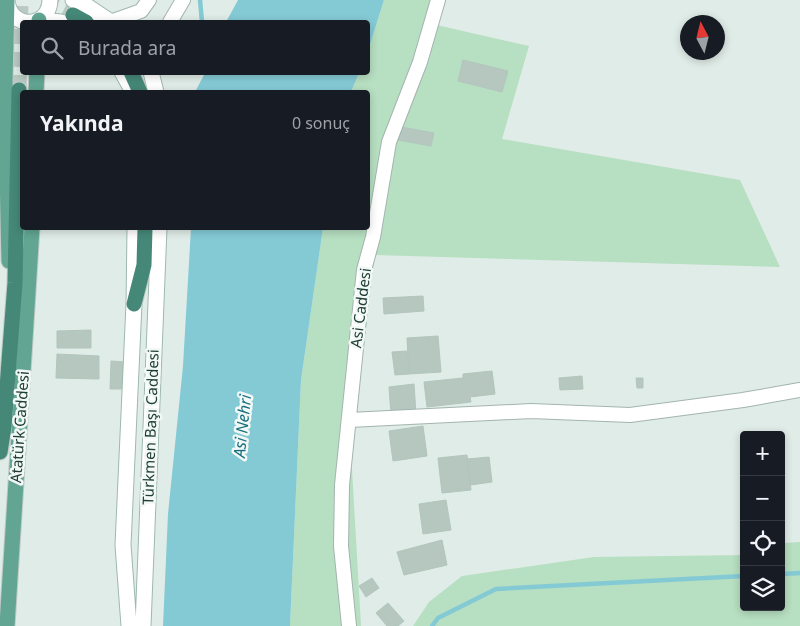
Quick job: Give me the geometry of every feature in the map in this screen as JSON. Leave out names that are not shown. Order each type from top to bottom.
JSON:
[{"type":"highway","points":[[132,75],[139,90]]},
{"type":"highway","points":[[0,452],[4,427],[15,283],[19,90]]},
{"type":"highway","points":[[134,304],[144,266],[145,230]]},
{"type":"main road","name":"Atatürk Caddesi","points":[[7,0],[10,12],[20,21]]},
{"type":"main road","name":"Atatürk Caddesi","points":[[0,438],[8,370],[4,261],[2,63],[7,0]]},
{"type":"main road","points":[[40,20],[49,9],[50,0]]},
{"type":"main road","points":[[73,0],[81,2],[108,20]]},
{"type":"main road","points":[[36,90],[37,75]]},
{"type":"main road","points":[[124,75],[132,90]]},
{"type":"main road","points":[[152,75],[156,90]]},
{"type":"main road","name":"Atatürk Caddesi","points":[[7,626],[32,230]]},
{"type":"main road","points":[[129,626],[122,546],[134,304],[135,230]]},
{"type":"main road","name":"Türkmen Başı Caddesi","points":[[143,626],[159,230]]},
{"type":"street","points":[[116,20],[140,11],[149,0]]},
{"type":"street","name":"Asi Caddesi","points":[[350,626],[341,546],[342,485],[364,270],[373,237],[389,142],[420,62],[438,0]]},
{"type":"street","points":[[171,20],[182,2]]},
{"type":"street","points":[[349,420],[531,411],[630,415],[743,400],[800,390]]},
{"type":"green space","points":[[384,0],[439,0],[432,24],[529,46],[502,139],[740,180],[780,267],[375,255],[351,452],[361,626],[290,626],[301,380],[323,230],[370,230],[370,90],[352,90],[358,75],[370,75],[370,45]]},
{"type":"green space","points":[[800,542],[800,626],[413,626],[429,602],[462,576],[594,557],[740,555],[740,611],[785,611],[785,543]]},
{"type":"water","points":[[238,0],[384,0],[370,45],[370,20],[227,20]]},
{"type":"water","points":[[204,75],[358,75],[352,90],[196,90]]},
{"type":"water","name":"Asi Nehri","points":[[191,230],[323,230],[301,380],[290,626],[163,626],[168,514],[183,366]]},
{"type":"building","points":[[463,60],[508,71],[502,92],[458,81]]},
{"type":"building","points":[[401,127],[434,133],[431,146],[398,140]]},
{"type":"building","points":[[423,296],[424,311],[384,314],[383,298]]},
{"type":"building","points":[[91,330],[91,348],[57,348],[57,331]]},
{"type":"building","points":[[438,336],[441,372],[409,374],[407,338]]},
{"type":"building","points":[[408,351],[409,374],[395,375],[392,352]]},
{"type":"building","points":[[57,354],[99,356],[99,379],[56,378]]},
{"type":"building","points":[[111,361],[126,362],[125,389],[110,389]]},
{"type":"building","points":[[492,371],[495,394],[470,397],[471,402],[427,407],[424,382],[463,378],[463,374]]},
{"type":"building","points":[[582,376],[583,389],[560,390],[559,378]]},
{"type":"building","points":[[636,378],[643,378],[643,388],[637,388]]},
{"type":"building","points":[[414,384],[416,414],[391,415],[389,387]]},
{"type":"building","points":[[423,426],[427,456],[393,461],[389,431]]},
{"type":"building","points":[[467,455],[471,490],[442,493],[438,458]]},
{"type":"building","points":[[489,457],[492,482],[470,485],[467,459]]},
{"type":"building","points":[[446,500],[451,530],[423,534],[419,504]]},
{"type":"building","points":[[442,540],[447,565],[404,575],[397,552]]},
{"type":"building","points":[[372,578],[379,588],[366,597],[359,586]]},
{"type":"building","points":[[388,603],[404,621],[398,626],[387,626],[376,613]]},
{"type":"waterway","points":[[200,0],[202,20]]},
{"type":"waterway","points":[[785,574],[800,573]]},
{"type":"waterway","points":[[432,626],[438,618],[496,589],[740,576]]},
{"type":"tunnel","points":[[21,0],[21,20]]},
{"type":"tunnel","points":[[43,0],[73,15]]},
{"type":"tunnel","points":[[19,90],[20,45]]}]
